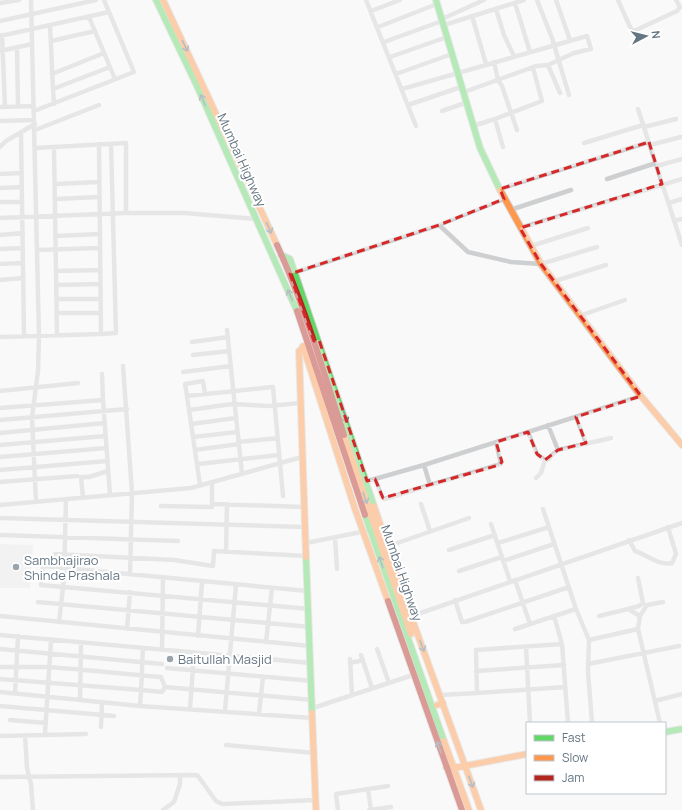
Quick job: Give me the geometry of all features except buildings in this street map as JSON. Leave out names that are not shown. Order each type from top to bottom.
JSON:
[{"type":"main road","name":"Mumbai Highway","points":[[156,0],[197,86],[293,300],[303,332],[305,345],[312,357],[366,531],[475,810]]},
{"type":"main road","points":[[163,0],[281,255],[292,273],[367,481],[389,546],[408,617],[440,696],[440,704]]},
{"type":"main road","points":[[436,2],[448,37],[465,103],[480,148],[510,210],[541,264],[582,315],[641,396],[682,445]]},
{"type":"main road","name":"Mumbai Highway","points":[[317,341],[360,483],[382,549],[440,704],[459,767],[469,810]]},
{"type":"main road","points":[[316,810],[299,351],[305,345],[317,341]]},
{"type":"main road","points":[[305,345],[413,675],[462,810]]},
{"type":"main road","points":[[666,732],[682,729]]},
{"type":"main road","points":[[446,767],[459,767],[526,754]]},
{"type":"main road","points":[[459,767],[481,810]]},
{"type":"street","points":[[3,2],[19,0]]},
{"type":"street","points":[[31,0],[39,336],[36,387],[32,418],[36,502]]},
{"type":"street","points":[[0,21],[96,0]]},
{"type":"street","points":[[104,0],[109,12],[134,72],[54,104],[34,109],[18,106],[2,107],[1,35],[109,12]]},
{"type":"street","points":[[366,0],[390,57],[416,126]]},
{"type":"street","points":[[371,12],[400,0]]},
{"type":"street","points":[[443,22],[484,0]]},
{"type":"street","points":[[384,42],[443,22],[472,16],[524,0]]},
{"type":"street","points":[[537,0],[554,45],[569,95]]},
{"type":"street","points":[[556,0],[570,40]]},
{"type":"street","points":[[618,0],[631,29],[634,31],[681,9],[676,0]]},
{"type":"street","points":[[378,27],[436,2]]},
{"type":"street","points":[[515,3],[530,52]]},
{"type":"street","points":[[496,9],[504,35],[514,56]]},
{"type":"street","points":[[472,16],[486,64]]},
{"type":"street","points":[[89,17],[115,79]]},
{"type":"street","points":[[50,25],[54,104]]},
{"type":"street","points":[[51,41],[95,31]]},
{"type":"street","points":[[402,89],[587,36],[591,49],[559,60],[548,66],[534,68],[467,91]]},
{"type":"street","points":[[390,57],[448,37]]},
{"type":"street","points":[[2,51],[32,44]]},
{"type":"street","points":[[17,48],[18,106]]},
{"type":"street","points":[[52,74],[104,53]]},
{"type":"street","points":[[396,74],[452,54]]},
{"type":"street","points":[[494,62],[498,80],[502,86],[517,130]]},
{"type":"street","points":[[548,66],[560,93]]},
{"type":"street","points":[[53,89],[110,67]]},
{"type":"street","points":[[473,126],[511,114],[542,101],[534,68]]},
{"type":"street","points":[[408,105],[461,87]]},
{"type":"street","points":[[442,111],[465,103]]},
{"type":"street","points":[[35,130],[99,105]]},
{"type":"street","points":[[638,110],[682,245]]},
{"type":"street","points":[[496,119],[503,146]]},
{"type":"street","points":[[584,143],[644,126],[676,119]]},
{"type":"street","points":[[0,121],[34,122]]},
{"type":"street","points":[[0,147],[7,140],[34,122]]},
{"type":"street","points":[[21,132],[24,336]]},
{"type":"street","points":[[500,189],[649,143],[681,137]]},
{"type":"street","points":[[0,140],[7,140]]},
{"type":"street","points":[[35,148],[126,143],[126,213]]},
{"type":"street","points":[[99,144],[101,334]]},
{"type":"street","points":[[0,337],[116,333],[111,144]]},
{"type":"street","points":[[54,147],[57,335]]},
{"type":"street","points":[[607,179],[656,164],[682,159]]},
{"type":"street","points":[[0,174],[22,173]]},
{"type":"street","points":[[520,228],[682,179]]},
{"type":"street","points":[[55,184],[99,182]]},
{"type":"street","points":[[0,188],[22,187]]},
{"type":"street","points":[[510,210],[571,190]]},
{"type":"street","points":[[55,199],[99,198]]},
{"type":"street","points":[[292,273],[439,225],[504,199]]},
{"type":"street","points":[[668,203],[682,200]]},
{"type":"street","points":[[0,202],[22,202]]},
{"type":"street","points":[[0,218],[126,213],[185,213],[256,219]]},
{"type":"street","points":[[674,221],[682,219]]},
{"type":"street","points":[[439,225],[468,252],[511,262],[541,264],[597,248]]},
{"type":"street","points":[[531,246],[588,228]]},
{"type":"street","points":[[0,235],[23,233]]},
{"type":"street","points":[[56,236],[99,234]]},
{"type":"street","points":[[0,249],[23,248]]},
{"type":"street","points":[[38,250],[99,248]]},
{"type":"street","points":[[0,264],[23,263]]},
{"type":"street","points":[[555,281],[606,265]]},
{"type":"street","points":[[57,271],[100,270]]},
{"type":"street","points":[[0,280],[23,278]]},
{"type":"street","points":[[57,285],[100,284]]},
{"type":"street","points":[[57,299],[100,299]]},
{"type":"street","points":[[582,315],[625,300]]},
{"type":"street","points":[[57,313],[100,313]]},
{"type":"street","points":[[227,330],[242,474]]},
{"type":"street","points":[[192,342],[228,337]]},
{"type":"street","points":[[193,355],[229,351]]},
{"type":"street","points":[[123,366],[132,493],[130,574]]},
{"type":"street","points":[[183,372],[231,366]]},
{"type":"street","points":[[102,374],[110,495]]},
{"type":"street","points":[[200,485],[185,384],[203,382],[205,394]]},
{"type":"street","points":[[0,391],[78,383]]},
{"type":"street","points":[[187,396],[273,387],[283,496]]},
{"type":"street","points":[[360,483],[424,465],[641,396]]},
{"type":"street","points":[[0,408],[103,400]]},
{"type":"street","points":[[189,410],[235,405],[275,406],[300,404]]},
{"type":"street","points":[[0,420],[127,409]]},
{"type":"street","points":[[576,417],[586,443]]},
{"type":"street","points":[[191,424],[236,418]]},
{"type":"street","points":[[0,432],[105,423]]},
{"type":"street","points":[[548,425],[558,450]]},
{"type":"street","points":[[193,437],[237,432]]},
{"type":"street","points":[[528,432],[537,454],[545,460]]},
{"type":"street","points":[[0,445],[106,436]]},
{"type":"street","points":[[195,450],[278,438]]},
{"type":"street","points":[[536,478],[541,473],[545,460],[549,459],[558,450],[611,438]]},
{"type":"street","points":[[375,479],[382,497],[385,499],[501,464],[496,442]]},
{"type":"street","points":[[0,457],[106,448]]},
{"type":"street","points":[[198,464],[279,455]]},
{"type":"street","points":[[0,505],[83,498],[200,485],[302,457]]},
{"type":"street","points":[[0,470],[107,461]]},
{"type":"street","points":[[424,465],[430,485]]},
{"type":"street","points":[[83,498],[81,477],[89,477],[108,471]]},
{"type":"street","points":[[0,482],[77,476]]},
{"type":"street","points":[[212,482],[212,504]]},
{"type":"street","points":[[59,622],[65,568],[66,499]]},
{"type":"street","points":[[161,506],[212,507],[212,504],[227,504],[304,507]]},
{"type":"street","points":[[226,552],[225,524],[227,504]]},
{"type":"street","points":[[421,504],[430,531]]},
{"type":"street","points":[[542,509],[576,608],[589,640],[588,664],[592,722]]},
{"type":"street","points":[[0,518],[305,527]]},
{"type":"street","points":[[382,549],[469,518]]},
{"type":"street","points":[[408,617],[512,580],[682,523]]},
{"type":"street","points":[[491,524],[502,559],[523,603],[530,624]]},
{"type":"street","points":[[498,543],[549,527]]},
{"type":"street","points":[[629,540],[635,551],[643,553],[657,562],[672,563],[676,558],[676,554],[668,527]]},
{"type":"street","points":[[306,543],[366,531]]},
{"type":"street","points":[[0,534],[66,538],[178,541]]},
{"type":"street","points":[[449,550],[495,534]]},
{"type":"street","points":[[335,538],[337,569]]},
{"type":"street","points":[[459,571],[554,544]]},
{"type":"street","points":[[55,554],[174,560],[213,566],[214,551],[306,556]]},
{"type":"street","points":[[308,591],[43,566],[41,584],[309,609]]},
{"type":"street","points":[[162,650],[163,578]]},
{"type":"street","points":[[599,616],[638,606],[643,602],[638,578]]},
{"type":"street","points":[[198,636],[202,582]]},
{"type":"street","points":[[225,711],[236,585]]},
{"type":"street","points":[[455,600],[462,622],[465,622],[569,587]]},
{"type":"street","points":[[266,642],[272,588]]},
{"type":"street","points":[[126,629],[130,592]]},
{"type":"street","points":[[38,602],[310,627]]},
{"type":"street","points":[[660,722],[638,630],[640,616],[647,605],[663,602]]},
{"type":"street","points":[[514,629],[576,608]]},
{"type":"street","points":[[628,609],[640,616]]},
{"type":"street","points":[[0,616],[310,646]]},
{"type":"street","points":[[554,616],[562,644],[568,722]]},
{"type":"street","points":[[589,640],[638,630]]},
{"type":"street","points":[[0,635],[311,663]]},
{"type":"street","points":[[15,693],[18,636]]},
{"type":"street","points":[[45,734],[51,640]]},
{"type":"street","points":[[80,700],[81,642]]},
{"type":"street","points":[[477,693],[476,650],[562,644]]},
{"type":"street","points":[[526,646],[530,722]]},
{"type":"street","points":[[588,664],[679,646]]},
{"type":"street","points":[[0,649],[162,664]]},
{"type":"street","points":[[140,706],[143,649]]},
{"type":"street","points":[[378,649],[389,683]]},
{"type":"street","points":[[190,709],[194,653]]},
{"type":"street","points":[[352,695],[350,661],[362,657],[372,688]]},
{"type":"street","points":[[476,671],[564,664]]},
{"type":"street","points":[[0,667],[49,667],[161,677],[165,687]]},
{"type":"street","points":[[167,668],[312,681]]},
{"type":"street","points":[[313,708],[413,675]]},
{"type":"street","points":[[259,714],[263,677]]},
{"type":"street","points":[[0,679],[162,692],[165,687]]},
{"type":"street","points":[[165,687],[313,700]]},
{"type":"street","points":[[440,696],[565,687]]},
{"type":"street","points":[[0,692],[140,706],[313,718]]},
{"type":"street","points":[[655,701],[682,694]]},
{"type":"street","points":[[101,727],[102,702]]},
{"type":"street","points":[[0,706],[114,716]]},
{"type":"street","points":[[10,720],[46,723]]},
{"type":"street","points":[[0,736],[86,734]]},
{"type":"street","points":[[25,735],[28,778],[31,784],[33,810]]},
{"type":"street","points":[[226,745],[315,752]]},
{"type":"street","points":[[163,810],[174,802],[180,784],[180,775]]},
{"type":"street","points":[[0,777],[198,776],[216,801],[222,804],[316,800]]},
{"type":"street","points":[[338,810],[336,794],[388,786]]},
{"type":"street","points":[[368,790],[370,810],[391,806]]},
{"type":"highlighted area","points":[[649,142],[662,184],[520,228],[541,264],[641,396],[576,417],[586,443],[558,450],[545,460],[537,454],[528,432],[496,442],[502,462],[499,465],[383,498],[375,479],[367,481],[319,340],[314,341],[290,274],[439,225],[504,199],[500,189]]},
{"type":"shaded area","name":"Sambhajirao Shinde Prashala","points":[[0,544],[33,545],[30,588],[0,588]]},
{"type":"traffic: fast","points":[[156,0],[197,86],[297,311]]},
{"type":"traffic: fast","points":[[436,0],[480,148],[500,190]]},
{"type":"traffic: fast","points":[[281,255],[290,259],[374,506]]},
{"type":"traffic: fast","points":[[365,515],[444,741]]},
{"type":"traffic: fast","points":[[306,557],[312,713]]},
{"type":"traffic: fast","points":[[666,732],[682,729]]},
{"type":"traffic: slow","points":[[163,0],[277,245]]},
{"type":"traffic: slow","points":[[500,190],[541,264],[641,396],[682,445]]},
{"type":"traffic: slow","points":[[306,345],[299,351],[306,557]]},
{"type":"traffic: slow","points":[[303,346],[355,509],[388,601]]},
{"type":"traffic: slow","points":[[344,435],[411,634]]},
{"type":"traffic: slow","points":[[374,506],[411,616],[481,810]]},
{"type":"traffic: slow","points":[[437,705],[443,703]]},
{"type":"traffic: slow","points":[[312,713],[316,810]]},
{"type":"traffic: slow","points":[[444,741],[469,810]]},
{"type":"traffic: slow","points":[[446,767],[459,767],[526,754]]},
{"type":"traffic: jam","points":[[277,245],[305,315],[344,435]]},
{"type":"traffic: jam","points":[[297,311],[365,515]]},
{"type":"traffic: jam","points":[[388,601],[462,810]]},
{"type":"place","name":"Sambhajirao Shinde Prashala","points":[[16,567]]},
{"type":"place","name":"Baitullah Masjid","points":[[170,659]]}]
